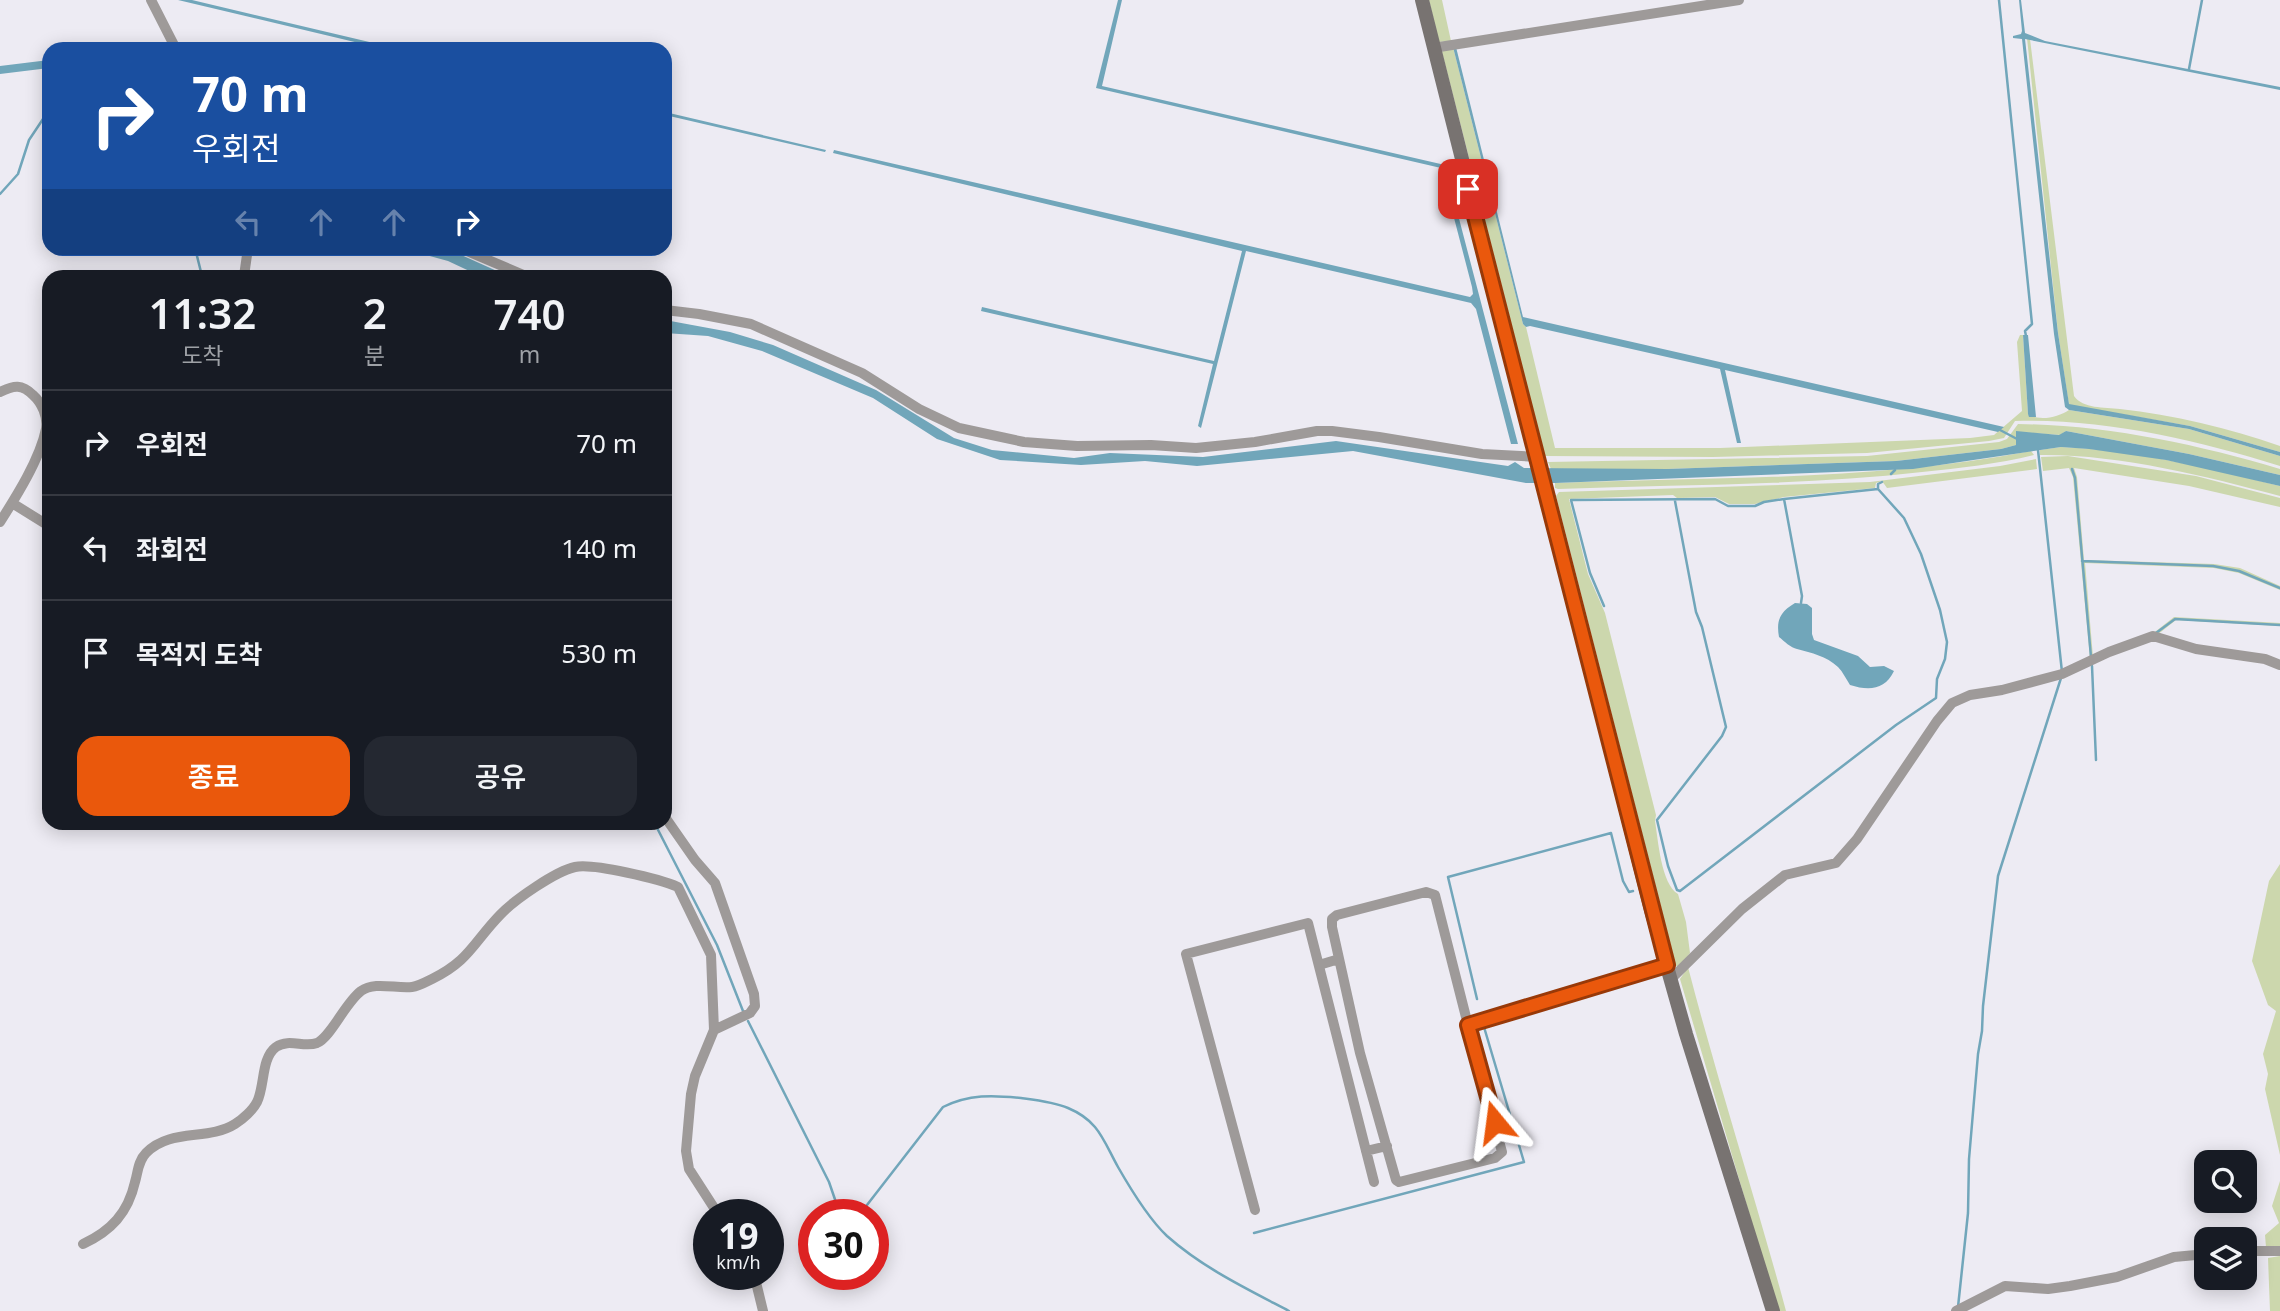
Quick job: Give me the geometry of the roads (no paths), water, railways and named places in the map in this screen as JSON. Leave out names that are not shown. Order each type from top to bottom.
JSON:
[{"type":"main road","points":[[1422,0],[1669,972],[1773,1311]]},
{"type":"street","points":[[151,0],[175,42]]},
{"type":"street","points":[[1433,48],[1739,0]]},
{"type":"street","points":[[479,256],[512,270]]},
{"type":"street","points":[[672,311],[712,316],[760,328],[862,373],[942,421],[975,433],[1004,439],[1076,446],[1151,445],[1196,448],[1332,431],[1539,461]]},
{"type":"street","points":[[0,392],[13,385],[26,388],[42,407]]},
{"type":"street","points":[[0,522],[42,440]]},
{"type":"street","points":[[12,503],[42,522]]},
{"type":"street","points":[[1468,1025],[1669,972],[1785,875],[1836,863],[1857,839],[1952,703],[1970,695],[2002,690],[2062,674],[2109,652],[2153,636],[2196,649],[2265,659],[2280,664]]},
{"type":"street","points":[[672,827],[715,883],[754,994],[755,1006],[750,1013],[714,1030]]},
{"type":"street","points":[[83,1244],[98,1237],[119,1220],[132,1192],[140,1161],[146,1152],[177,1137],[216,1131],[233,1125],[247,1114],[257,1102],[268,1056],[274,1048],[294,1042],[315,1044],[326,1037],[347,1004],[362,989],[374,986],[415,987],[456,966],[501,913],[528,892],[576,866],[595,867],[678,887],[711,955],[714,1030],[695,1076],[686,1151],[689,1168],[709,1199]]},
{"type":"street","points":[[1432,892],[1435,895],[1502,1147],[1500,1155],[1399,1182],[1396,1180],[1360,1053],[1339,959],[1332,927],[1332,919],[1337,915],[1432,892]]},
{"type":"street","points":[[1255,1210],[1186,954],[1308,923],[1374,1182]]},
{"type":"street","points":[[1319,965],[1339,959]]},
{"type":"street","points":[[1343,1059],[1360,1053]]},
{"type":"street","points":[[1366,1151],[1387,1146]]},
{"type":"street","points":[[2257,1251],[2280,1251]]},
{"type":"street","points":[[1956,1311],[2005,1286],[2048,1289],[2070,1286],[2117,1277],[2174,1257],[2194,1255]]},
{"type":"street","points":[[758,1290],[763,1311]]},
{"type":"water","points":[[178,0],[192,0],[369,42],[355,42]]},
{"type":"water","points":[[1118,0],[1122,0],[1102,86],[1445,165],[1518,444],[1511,444],[1476,309],[1471,303],[1246,251],[1201,428],[1198,426],[1213,364],[981,311],[982,307],[1214,361],[1242,251],[833,153],[834,150],[1470,297],[1473,294],[1441,168],[1096,88]]},
{"type":"water","points":[[2019,0],[2025,33],[2045,41],[2280,87],[2280,90],[2025,39],[2058,333],[2069,404],[2190,426],[2280,452],[2280,456],[2189,429],[2069,410],[2065,407],[2054,334],[2022,39],[2013,38],[2022,31]]},
{"type":"water","points":[[1453,47],[1456,47],[1523,317],[2004,427],[1998,432],[1725,370],[1741,443],[1737,443],[1720,369],[1526,327],[1523,324]]},
{"type":"water","points":[[42,61],[42,69],[0,74],[0,66]]},
{"type":"water","points":[[672,114],[826,150],[825,152],[672,117]]},
{"type":"water","points":[[430,256],[464,256],[495,270],[467,270]]},
{"type":"water","points":[[672,321],[730,332],[773,345],[876,390],[954,438],[992,450],[1074,458],[1110,453],[1203,457],[1336,441],[1508,466],[1515,462],[1524,468],[1667,469],[1896,461],[2001,449],[2016,445],[2016,431],[2059,435],[2066,431],[2189,454],[2280,475],[2280,486],[2166,460],[2061,447],[1913,469],[1555,483],[1526,483],[1353,451],[1197,466],[1145,461],[1081,465],[1000,460],[937,439],[873,398],[762,351],[708,336],[672,333]]},
{"type":"water","points":[[2023,335],[2028,335],[2036,417],[2029,417],[2028,414]]},
{"type":"water","points":[[1795,603],[1807,604],[1812,608],[1814,640],[1858,656],[1870,667],[1884,666],[1894,671],[1886,682],[1870,688],[1850,685],[1833,663],[1819,655],[1795,648],[1779,637],[1779,621],[1783,613]]},
{"type":"waterway","points":[[1999,0],[2032,324],[2025,331],[2026,336]]},
{"type":"waterway","points":[[2189,69],[2202,0]]},
{"type":"waterway","points":[[0,194],[18,174],[29,140],[42,120]]},
{"type":"waterway","points":[[197,256],[200,270]]},
{"type":"waterway","points":[[2000,430],[2019,440]]},
{"type":"waterway","points":[[2038,450],[2062,672]]},
{"type":"waterway","points":[[2072,469],[2091,657]]},
{"type":"waterway","points":[[1891,474],[1895,470]]},
{"type":"waterway","points":[[1675,501],[1696,612],[1726,727],[1722,736],[1657,820],[1668,866],[1677,890],[1680,891],[1896,725],[1936,698],[1937,679],[1945,659],[1947,642],[1940,610],[1921,554],[1904,518],[1878,489],[1878,484],[1882,482]]},
{"type":"waterway","points":[[1604,606],[1590,573],[1571,500],[1715,499],[1728,506],[1755,506],[1784,499],[1878,489]]},
{"type":"waterway","points":[[1784,499],[1802,596],[1801,603]]},
{"type":"waterway","points":[[2082,561],[2213,566],[2239,571],[2280,588]]},
{"type":"waterway","points":[[2156,633],[2175,619],[2280,625]]},
{"type":"waterway","points":[[2092,666],[2096,760]]},
{"type":"waterway","points":[[1958,1307],[1968,1213],[1969,1159],[1978,1054],[1998,876],[2061,678]]},
{"type":"waterway","points":[[658,830],[717,945],[743,1011]]},
{"type":"waterway","points":[[1477,999],[1448,877],[1611,833],[1623,881],[1629,892],[1633,891]]},
{"type":"waterway","points":[[748,1021],[829,1182],[835,1199]]},
{"type":"waterway","points":[[1254,1233],[1524,1162],[1484,1027]]},
{"type":"waterway","points":[[872,1199],[943,1107],[962,1100],[991,1096],[1021,1098],[1063,1106],[1078,1113],[1093,1125],[1134,1194],[1167,1236],[1210,1268],[1289,1311]]}]
